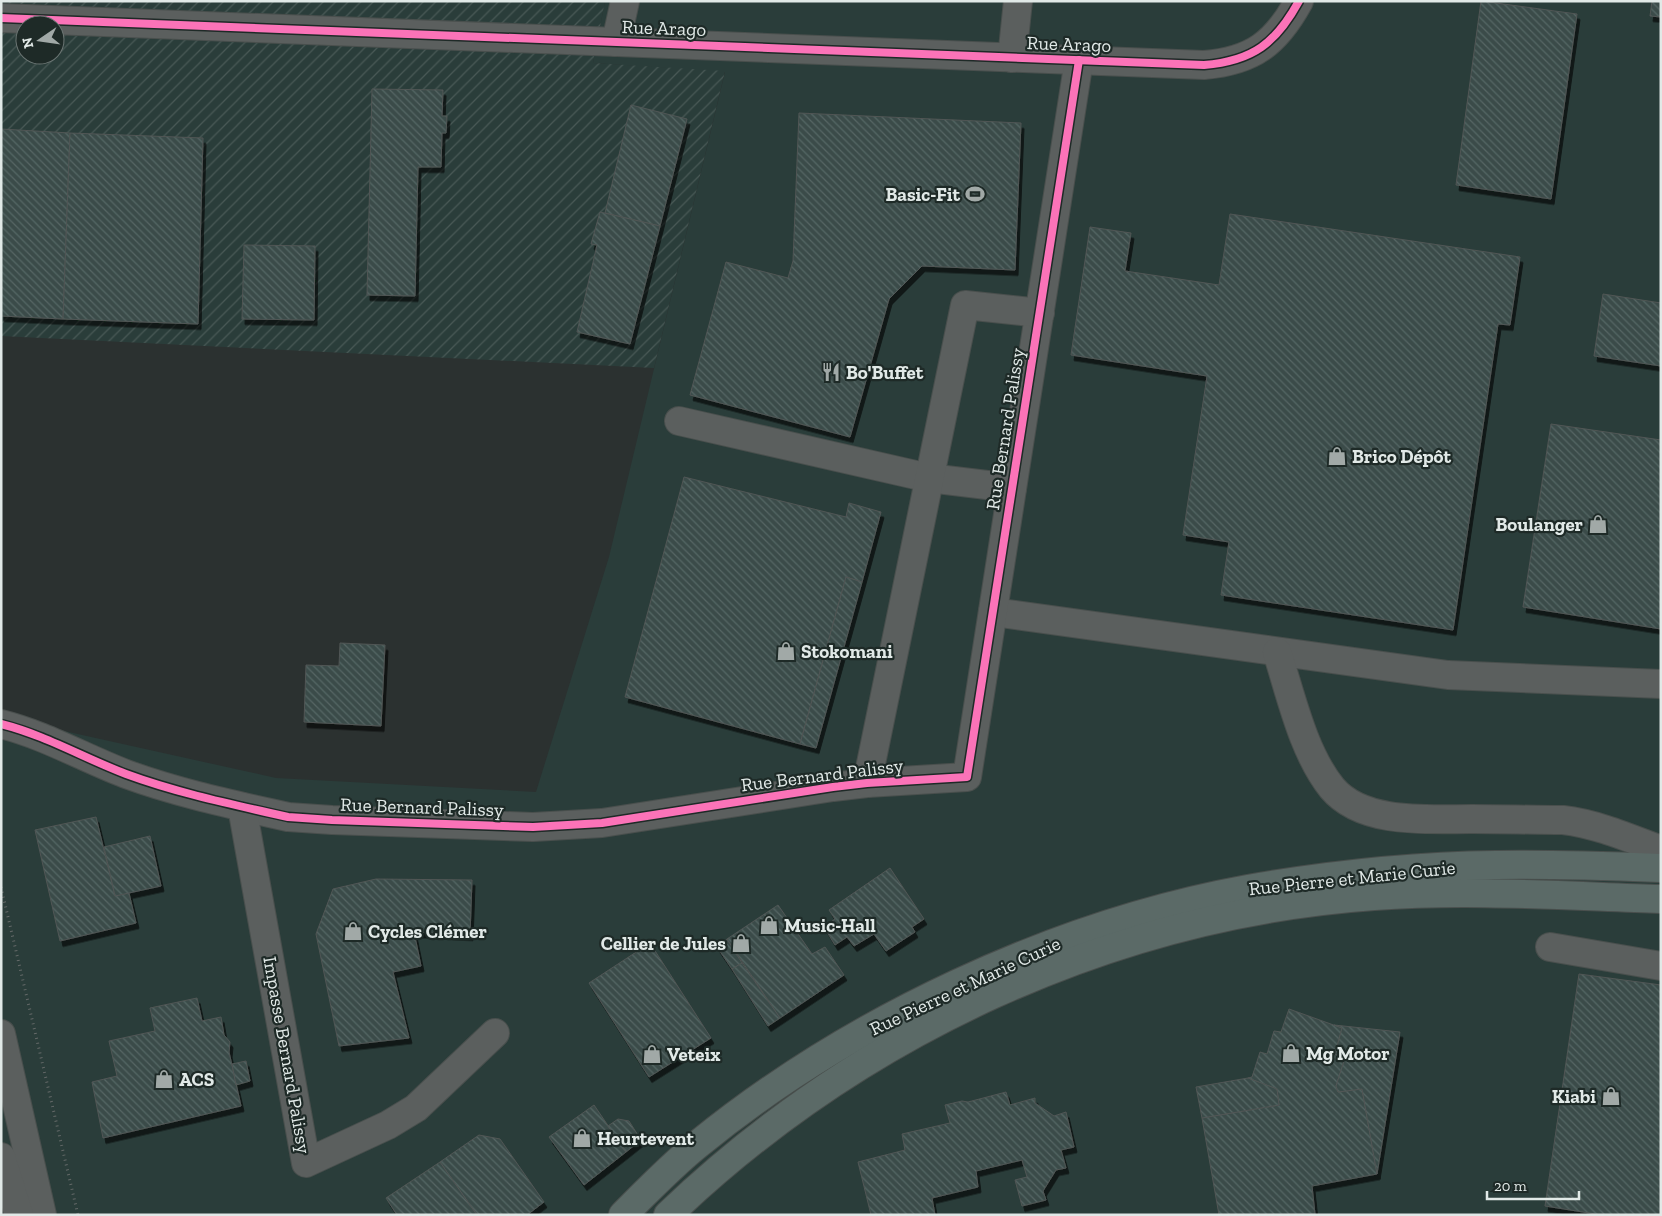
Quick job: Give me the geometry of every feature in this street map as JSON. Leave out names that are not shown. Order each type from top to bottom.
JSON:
[{"type":"main road","name":"Rue Pierre et Marie Curie","points":[[623,1215],[695,1146],[744,1108],[821,1056],[886,1020],[959,984],[1032,952],[1104,925],[1209,897],[1292,882],[1334,877],[1493,865],[1661,868]]},
{"type":"main road","name":"Rue Pierre et Marie Curie","points":[[668,1215],[719,1168],[778,1122],[830,1084],[895,1044],[956,1011],[1014,984],[1124,944],[1232,916],[1309,903],[1374,896],[1448,894],[1661,899]]},
{"type":"street","points":[[616,42],[625,1]]},
{"type":"street","points":[[1012,58],[1018,1]]},
{"type":"street","name":"Rue Arago","points":[[1,18],[1204,65],[1222,64],[1256,51],[1275,37],[1299,1]]},
{"type":"street","name":"Rue Bernard Palissy","points":[[1,724],[41,737],[104,765],[152,783],[288,817],[325,820],[533,827],[602,823],[794,792],[867,783],[967,778],[1079,60]]},
{"type":"street","points":[[867,783],[965,305],[1040,313]]},
{"type":"street","points":[[679,421],[929,478],[1012,488]]},
{"type":"street","points":[[993,612],[1448,675],[1661,684]]},
{"type":"street","points":[[1277,652],[1300,724],[1312,754],[1322,774],[1333,789],[1354,806],[1397,817],[1577,821],[1661,850]]},
{"type":"street","name":"Impasse Bernard Palissy","points":[[242,807],[306,1163],[388,1125],[409,1112],[495,1033]]},
{"type":"street","points":[[1550,947],[1661,966]]},
{"type":"street","points":[[1,1034],[42,1215]]},
{"type":"street","points":[[1,1157],[19,1215]]},
{"type":"path","points":[[1,887],[78,1215]]},
{"type":"shaded area","points":[[1,1],[605,1],[593,63],[725,71],[654,368],[1,336]]},
{"type":"shaded area","points":[[605,1],[1661,1],[1661,1215],[1,1215],[1,717],[276,778],[536,792],[609,557],[725,72],[593,63]]},
{"type":"building","points":[[1481,1],[1577,14],[1551,199],[1456,185]]},
{"type":"building","points":[[1652,1],[1661,1],[1661,17],[1650,16]]},
{"type":"building","points":[[372,89],[443,90],[442,116],[447,116],[446,133],[442,133],[441,167],[418,167],[415,296],[367,295]]},
{"type":"building","points":[[631,105],[687,119],[660,226],[605,213]]},
{"type":"building","points":[[799,113],[1021,123],[1015,270],[922,266],[889,299],[850,437],[690,395],[726,262],[788,278],[793,261]]},
{"type":"building","points":[[1,129],[70,133],[63,319],[1,316]]},
{"type":"building","points":[[70,133],[203,138],[198,324],[63,319]]},
{"type":"building","points":[[600,212],[660,226],[630,344],[577,332],[597,245],[591,244]]},
{"type":"building","name":"Brico Dépôt","points":[[1230,214],[1520,257],[1510,325],[1498,324],[1453,630],[1221,595],[1229,542],[1183,535],[1207,376],[1071,355],[1090,227],[1131,233],[1125,271],[1219,285]]},
{"type":"building","points":[[244,245],[315,246],[314,320],[242,319]]},
{"type":"building","points":[[1603,294],[1661,303],[1661,366],[1594,356]]},
{"type":"building","name":"Boulanger","points":[[1551,424],[1661,440],[1661,629],[1523,607]]},
{"type":"building","points":[[684,477],[846,517],[849,503],[881,512],[862,582],[846,577],[800,744],[625,697]]},
{"type":"building","points":[[846,577],[862,582],[816,748],[800,744]]},
{"type":"building","points":[[340,643],[385,645],[381,726],[304,722],[306,665],[339,666]]},
{"type":"building","points":[[96,817],[115,896],[129,893],[136,923],[60,941],[35,830]]},
{"type":"building","points":[[150,836],[161,886],[115,896],[104,847]]},
{"type":"building","points":[[890,868],[924,919],[912,927],[915,932],[886,951],[874,934],[854,946],[847,937],[835,945],[824,927],[835,919],[829,910]]},
{"type":"building","points":[[376,879],[472,880],[470,935],[414,932],[421,966],[393,972],[409,1038],[339,1046],[316,934],[333,889]]},
{"type":"building","points":[[778,905],[812,954],[825,947],[844,975],[780,1018],[727,939]]},
{"type":"building","points":[[727,939],[742,963],[732,969],[717,947]]},
{"type":"building","points":[[650,943],[711,1038],[649,1077],[589,983]]},
{"type":"building","points":[[742,963],[780,1018],[768,1026],[732,969]]},
{"type":"building","name":"Kiabi","points":[[1579,974],[1661,985],[1661,1215],[1602,1215],[1545,1206]]},
{"type":"building","points":[[197,998],[202,1021],[221,1017],[224,1035],[230,1042],[229,1052],[241,1106],[103,1138],[92,1082],[117,1076],[109,1041],[155,1031],[150,1008]]},
{"type":"building","points":[[1289,1009],[1342,1028],[1335,1054],[1345,1058],[1336,1086],[1338,1092],[1362,1089],[1377,1174],[1312,1186],[1315,1214],[1219,1215],[1202,1118],[1279,1105],[1277,1089],[1248,1078],[1252,1077],[1260,1052],[1267,1054],[1274,1031],[1281,1032]]},
{"type":"building","points":[[1334,1025],[1400,1032],[1377,1174],[1362,1089],[1338,1092],[1336,1086],[1345,1058],[1335,1054],[1342,1028]]},
{"type":"building","points":[[246,1061],[250,1081],[236,1085],[232,1064]]},
{"type":"building","points":[[1248,1078],[1277,1089],[1279,1105],[1202,1118],[1196,1087]]},
{"type":"building","points":[[1006,1092],[1010,1105],[1035,1098],[1035,1103],[1054,1116],[1066,1112],[1074,1147],[1061,1150],[1066,1168],[1056,1170],[1043,1191],[1046,1200],[1022,1206],[1015,1180],[1027,1177],[1022,1160],[976,1171],[978,1187],[932,1198],[935,1215],[871,1215],[858,1162],[905,1150],[902,1134],[950,1123],[945,1105],[962,1101],[968,1102]]},
{"type":"building","points":[[594,1105],[626,1152],[584,1185],[549,1137]]},
{"type":"building","points":[[618,1119],[629,1121],[641,1140],[626,1152],[608,1126]]},
{"type":"building","points":[[479,1135],[500,1139],[544,1202],[527,1215],[477,1215],[440,1162]]},
{"type":"building","points":[[440,1162],[477,1215],[397,1215],[386,1198]]},
{"type":"cycle path","points":[[1,18],[1204,65],[1236,59],[1250,54],[1261,47],[1272,39],[1299,1]]},
{"type":"cycle path","points":[[1,724],[49,740],[110,768],[179,791],[288,817],[332,820],[533,827],[602,823],[833,787],[967,777],[1079,60]]},
{"type":"place","name":"Basic-Fit","points":[[975,194]]},
{"type":"place","name":"Bo'Buffet","points":[[831,372]]},
{"type":"place","name":"Brico Dépôt","points":[[1337,456]]},
{"type":"place","name":"Boulanger","points":[[1598,524]]},
{"type":"place","name":"Stokomani","points":[[786,651]]},
{"type":"place","name":"Music-Hall","points":[[769,925]]},
{"type":"place","name":"Cycles Clémer","points":[[353,931]]},
{"type":"place","name":"Cellier de Jules","points":[[741,943]]},
{"type":"place","name":"Mg Motor","points":[[1291,1053]]},
{"type":"place","name":"Veteix","points":[[652,1054]]},
{"type":"place","name":"ACS","points":[[164,1079]]},
{"type":"place","name":"Kiabi","points":[[1611,1096]]},
{"type":"place","name":"Heurtevent","points":[[582,1138]]}]
